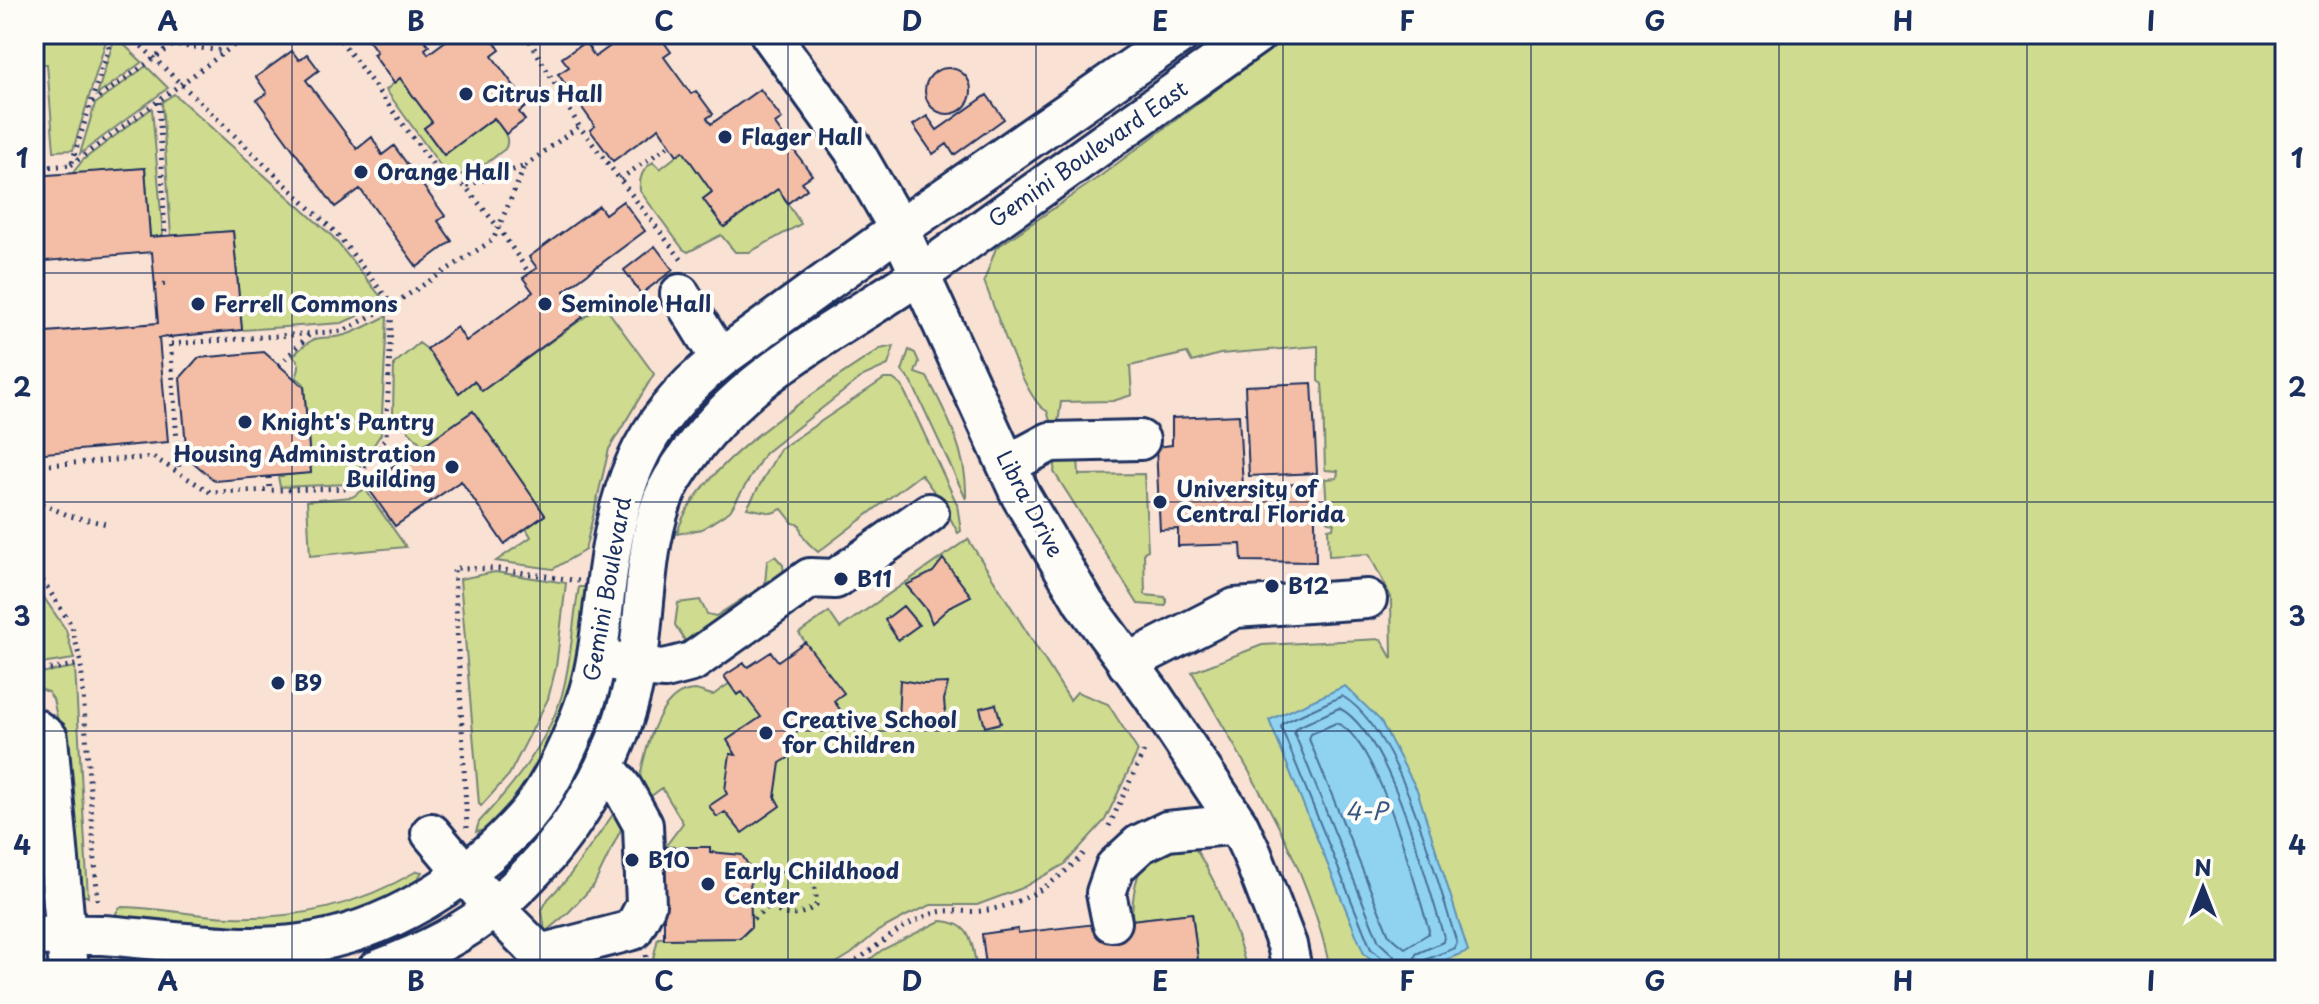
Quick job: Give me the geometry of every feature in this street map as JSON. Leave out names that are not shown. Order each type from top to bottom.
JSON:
[{"type":"street","name":"Libra Drive","points":[[770,34],[853,149],[899,229],[1021,496],[1084,603],[1152,695],[1238,824],[1287,945],[1292,970]]},
{"type":"street","name":"Gemini Boulevard East","points":[[899,229],[1181,34]]},
{"type":"street","name":"Gemini Boulevard East","points":[[377,970],[416,956],[494,908],[535,868],[590,796],[606,767],[629,705],[657,522],[670,483],[717,418],[757,381],[920,275],[1257,34]]},
{"type":"street","name":"Gemini Boulevard","points":[[56,947],[100,935],[194,945],[253,947],[300,944],[341,936],[383,920],[425,899],[465,873],[529,812],[576,727],[597,657],[613,533],[622,492],[639,451],[666,410],[696,378],[720,359],[899,229]]},
{"type":"street","points":[[684,301],[720,359]]},
{"type":"street","points":[[1007,465],[1050,442],[1140,440]]},
{"type":"street","points":[[597,657],[637,667],[665,669],[692,662],[810,578],[835,579],[929,513]]},
{"type":"street","points":[[1127,663],[1235,608],[1367,599]]},
{"type":"street","points":[[34,728],[48,738],[56,947]]},
{"type":"street","points":[[431,833],[494,908],[540,954],[633,930],[646,905],[643,825],[623,789],[606,767]]},
{"type":"street","points":[[1112,922],[1106,893],[1115,867],[1140,844],[1167,831],[1238,824]]},
{"type":"path","points":[[71,165],[113,34]]},
{"type":"path","points":[[34,528],[42,504],[38,466],[153,457],[210,492],[351,488],[386,437],[392,305],[336,233],[129,34]]},
{"type":"path","points":[[34,168],[71,165],[249,34]]},
{"type":"path","points":[[336,34],[442,177],[465,186],[529,273]]},
{"type":"path","points":[[526,34],[579,126],[693,275],[684,301]]},
{"type":"path","points":[[92,102],[173,45],[225,51]]},
{"type":"path","points":[[159,100],[165,236]]},
{"type":"path","points":[[465,186],[525,166],[579,126]]},
{"type":"path","points":[[620,179],[670,145]]},
{"type":"path","points":[[179,473],[170,340],[343,331],[392,305],[493,240],[525,166]]},
{"type":"path","points":[[155,285],[167,284]]},
{"type":"path","points":[[279,365],[311,333]]},
{"type":"path","points":[[269,477],[270,490]]},
{"type":"path","points":[[42,504],[70,516],[107,524]]},
{"type":"path","points":[[465,873],[467,828],[454,568],[498,569],[606,585]]},
{"type":"path","points":[[34,672],[81,664]]},
{"type":"path","points":[[1102,834],[1111,824],[1145,749]]},
{"type":"path","points":[[844,970],[909,923],[926,916],[943,911],[962,913],[1010,905],[1063,876],[1092,845]]},
{"type":"path","points":[[750,873],[769,885],[782,869],[793,866],[804,868],[812,875],[817,892],[816,905],[810,911],[783,914],[771,905],[751,921]]},
{"type":"shaded area","name":"University of Central Florida","points":[[34,34],[2285,34],[2285,970],[34,970]]},
{"type":"green space","points":[[34,34],[108,34],[73,150],[54,151],[47,64],[34,64]]},
{"type":"green space","points":[[1291,34],[2285,34],[2285,970],[1330,970],[1321,930],[1292,853],[1254,779],[1192,672],[1262,645],[1381,639],[1392,659],[1391,597],[1369,554],[1329,556],[1328,529],[1333,528],[1334,523],[1328,522],[1325,479],[1337,478],[1338,471],[1325,470],[1318,346],[1220,354],[1192,362],[1187,353],[1130,366],[1132,395],[1113,401],[1061,402],[1058,424],[1051,424],[1047,411],[1039,404],[1020,373],[984,281],[996,248],[1099,177]]},
{"type":"green space","points":[[115,36],[142,62],[97,95]]},
{"type":"green space","points":[[146,66],[168,88],[80,154],[95,104]]},
{"type":"green space","points":[[400,78],[432,122],[424,128],[443,154],[494,118],[506,137],[505,149],[470,173],[445,172],[386,90]]},
{"type":"green space","points":[[174,94],[332,236],[386,303],[342,323],[242,330],[233,231],[171,236],[162,102]]},
{"type":"green space","points":[[152,108],[163,236],[150,237],[145,168],[72,174],[83,160]]},
{"type":"green space","points":[[683,151],[712,192],[703,199],[724,227],[778,189],[801,224],[750,252],[735,252],[721,235],[688,252],[683,249],[640,191],[640,186],[642,174],[649,165],[653,162],[660,169]]},
{"type":"green space","points":[[603,304],[654,374],[609,449],[585,550],[553,569],[496,561],[531,537],[526,528],[545,515],[473,412],[423,446],[393,414],[394,364],[419,343],[427,349],[459,392],[474,381],[482,391]]},
{"type":"green space","points":[[387,316],[381,434],[348,484],[280,487],[278,476],[311,472],[304,384],[296,377],[299,366],[293,356],[316,339],[342,336]]},
{"type":"green space","points":[[894,346],[888,365],[863,376],[765,453],[730,511],[702,529],[677,534],[688,508],[708,482],[764,430],[880,349]]},
{"type":"green space","points":[[909,350],[915,353],[919,362],[915,373],[927,377],[955,435],[964,467],[966,499],[912,383],[902,371]]},
{"type":"green space","points":[[884,379],[893,379],[902,386],[957,504],[961,531],[958,533],[946,510],[949,506],[945,500],[941,501],[921,474],[818,552],[803,537],[800,525],[793,523],[782,509],[772,513],[747,508],[780,449]]},
{"type":"green space","points":[[1078,456],[1079,475],[1144,474],[1148,550],[1144,552],[1145,595],[1165,597],[1165,606],[1138,604],[1054,472],[1056,459]]},
{"type":"green space","points":[[365,489],[406,547],[310,556],[307,501],[352,497]]},
{"type":"green space","points":[[968,539],[1070,700],[1077,692],[1108,704],[1138,751],[1105,820],[1065,864],[1020,889],[977,905],[931,905],[878,931],[851,954],[825,970],[655,970],[653,959],[658,938],[740,938],[751,928],[750,873],[741,856],[710,852],[710,847],[665,847],[683,823],[662,788],[646,800],[638,780],[653,729],[666,707],[684,692],[695,690],[713,695],[730,683],[778,661],[805,642],[799,633],[829,612],[840,628]]},
{"type":"green space","points":[[775,556],[783,565],[784,575],[690,648],[675,625],[678,603],[700,600],[707,614],[716,616],[765,584],[767,561]]},
{"type":"green space","points":[[495,572],[566,583],[556,667],[548,699],[509,775],[481,806],[460,579]]},
{"type":"green space","points":[[34,583],[66,630],[74,659],[34,665]]},
{"type":"green space","points":[[579,587],[590,587],[585,641],[579,672],[565,712],[524,789],[492,825],[476,832],[479,822],[527,764],[554,716],[567,671]]},
{"type":"green space","points":[[75,667],[88,897],[75,892],[59,726],[53,699],[48,692],[34,686],[34,674]]},
{"type":"green space","points":[[617,809],[625,821],[594,885],[545,932],[542,910],[548,899],[567,879]]},
{"type":"green space","points":[[1188,837],[1223,901],[1247,970],[1218,970],[1217,966],[1199,968],[1192,913],[1132,920],[1136,885],[1148,852]]},
{"type":"green space","points":[[417,871],[422,872],[410,891],[346,917],[273,931],[120,920],[116,913],[120,907],[230,917],[304,913],[372,893]]},
{"type":"green space","points":[[940,921],[959,925],[969,936],[977,970],[856,970],[882,950]]},
{"type":"green space","points":[[341,952],[274,970],[171,970],[121,960],[125,953]]},
{"type":"water","name":"4-P","points":[[1345,686],[1380,720],[1417,790],[1468,951],[1420,970],[1383,970],[1364,954],[1269,720]]},
{"type":"building","name":"Citrus Hall","points":[[364,34],[420,34],[429,46],[425,49],[428,54],[455,34],[489,34],[500,50],[492,56],[528,105],[519,112],[525,120],[506,134],[494,118],[444,155],[424,128],[432,122],[400,78],[394,83],[373,54],[377,52]]},
{"type":"building","name":"Flager Hall","points":[[627,34],[658,34],[671,52],[664,57],[691,94],[696,91],[713,114],[707,118],[711,124],[760,89],[782,119],[775,124],[812,175],[802,182],[807,189],[788,203],[778,189],[724,227],[703,199],[712,192],[683,151],[677,155],[659,128],[613,161],[590,130],[595,126],[558,74],[569,67],[562,58],[585,42],[595,57]]},
{"type":"building","name":"Orange Hall","points":[[292,51],[299,60],[307,54],[319,70],[306,80],[357,149],[372,137],[382,155],[394,146],[445,216],[438,221],[452,241],[417,267],[360,189],[335,207],[257,100],[267,93],[256,77]]},
{"type":"building","points":[[34,66],[38,66],[46,151],[34,152]]},
{"type":"building","points":[[948,68],[964,75],[971,91],[964,107],[948,114],[932,107],[925,91],[932,75]]},
{"type":"building","points":[[987,95],[1004,119],[954,155],[947,144],[933,154],[913,125],[927,116],[937,130]]},
{"type":"building","name":"Ferrell Commons","points":[[145,168],[150,237],[233,231],[242,330],[159,338],[168,442],[34,454],[34,333],[158,323],[152,252],[34,262],[34,176]]},
{"type":"building","name":"Seminole Hall","points":[[623,201],[645,231],[564,291],[583,317],[482,391],[474,381],[459,393],[427,349],[457,327],[466,341],[533,292],[523,278],[537,268],[529,257],[599,206],[605,214]]},
{"type":"building","points":[[655,246],[673,270],[641,294],[624,270]]},
{"type":"building","name":"Knight's Pantry","points":[[264,352],[304,387],[311,473],[215,481],[187,457],[180,378],[198,358]]},
{"type":"building","points":[[1312,383],[1317,473],[1249,476],[1245,386]]},
{"type":"building","name":"Housing Administration Building","points":[[473,411],[545,515],[504,544],[461,481],[395,526],[366,485]]},
{"type":"building","points":[[1239,415],[1243,487],[1314,483],[1316,562],[1242,561],[1241,544],[1178,546],[1178,529],[1160,530],[1156,447],[1172,445],[1172,418]]},
{"type":"building","points":[[943,559],[971,596],[951,606],[932,623],[927,610],[906,585],[933,572]]},
{"type":"building","points":[[903,606],[919,625],[898,640],[885,620]]},
{"type":"building","name":"Creative School for Children","points":[[805,642],[844,693],[834,701],[841,711],[820,726],[814,719],[786,739],[795,754],[780,763],[775,797],[780,806],[742,833],[725,812],[717,817],[709,806],[727,794],[730,754],[736,755],[727,740],[761,717],[742,692],[737,695],[724,676],[744,663],[748,667],[771,652],[778,661]]},
{"type":"building","points":[[900,680],[923,684],[948,683],[944,700],[946,722],[898,719]]},
{"type":"building","points":[[996,704],[1001,723],[985,727],[980,708]]},
{"type":"building","name":"Early Childhood Center","points":[[665,847],[710,847],[710,852],[742,855],[750,868],[751,927],[740,938],[664,939],[664,916],[661,916],[665,895]]},
{"type":"building","points":[[1192,913],[1199,968],[1217,966],[1218,970],[998,970],[997,964],[986,966],[982,934],[1018,929],[1018,933]]},
{"type":"place","name":"Citrus Hall","points":[[466,94]]},
{"type":"place","name":"Flager Hall","points":[[725,137]]},
{"type":"place","name":"Orange Hall","points":[[361,172]]},
{"type":"place","name":"Ferrell Commons","points":[[198,304]]},
{"type":"place","name":"Seminole Hall","points":[[545,304]]},
{"type":"place","name":"Knight's Pantry","points":[[245,422]]},
{"type":"place","name":"Housing Administration Building","points":[[452,467]]},
{"type":"place","name":"University of Central Florida","points":[[1160,502]]},
{"type":"place","name":"B11","points":[[841,579]]},
{"type":"place","name":"B12","points":[[1272,586]]},
{"type":"place","name":"B9","points":[[278,683]]},
{"type":"place","name":"Creative School for Children","points":[[766,733]]},
{"type":"place","name":"B10","points":[[632,860]]},
{"type":"place","name":"Early Childhood Center","points":[[708,884]]}]
